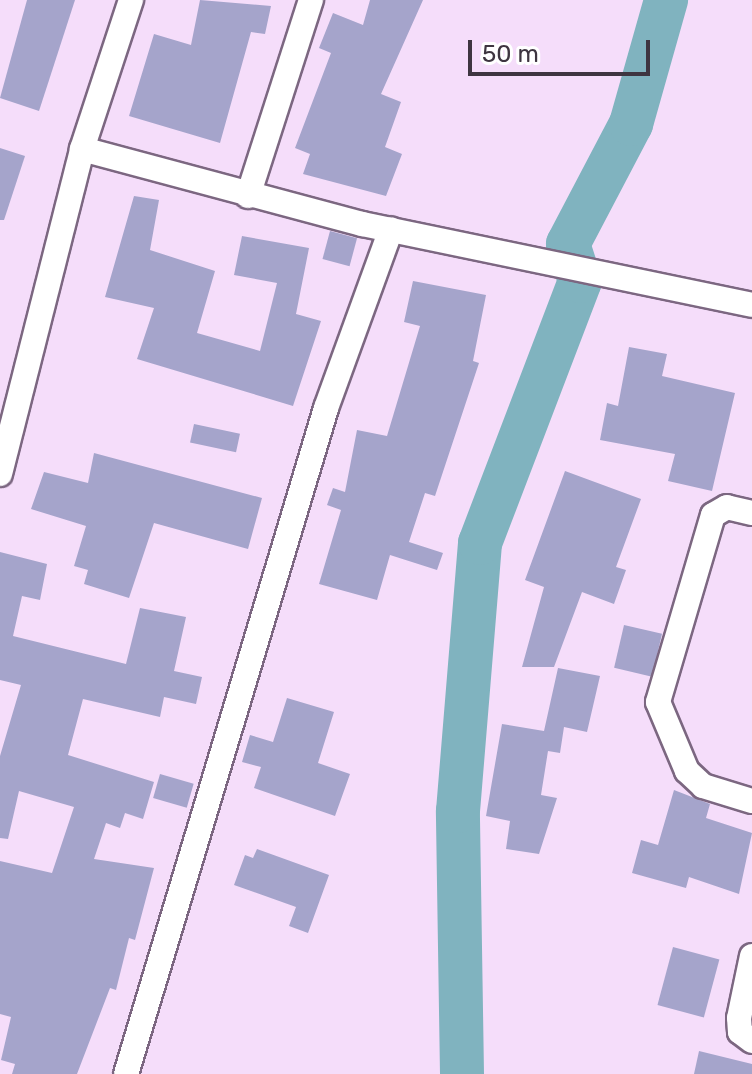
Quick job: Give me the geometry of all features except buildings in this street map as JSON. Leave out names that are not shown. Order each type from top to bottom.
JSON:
[{"type":"street","points":[[0,474],[82,149],[131,0]]},
{"type":"street","points":[[248,196],[311,0]]},
{"type":"street","points":[[82,149],[248,196],[391,229],[579,264],[752,305]]},
{"type":"street","points":[[126,1074],[326,408],[391,229]]},
{"type":"street","points":[[752,513],[727,507],[713,515],[658,702],[687,771],[703,786],[752,801]]},
{"type":"street","points":[[752,956],[739,1018],[740,1032],[752,1041]]},
{"type":"waterway","points":[[462,1074],[458,811],[480,543],[580,281],[568,244],[631,124],[666,0]]}]
